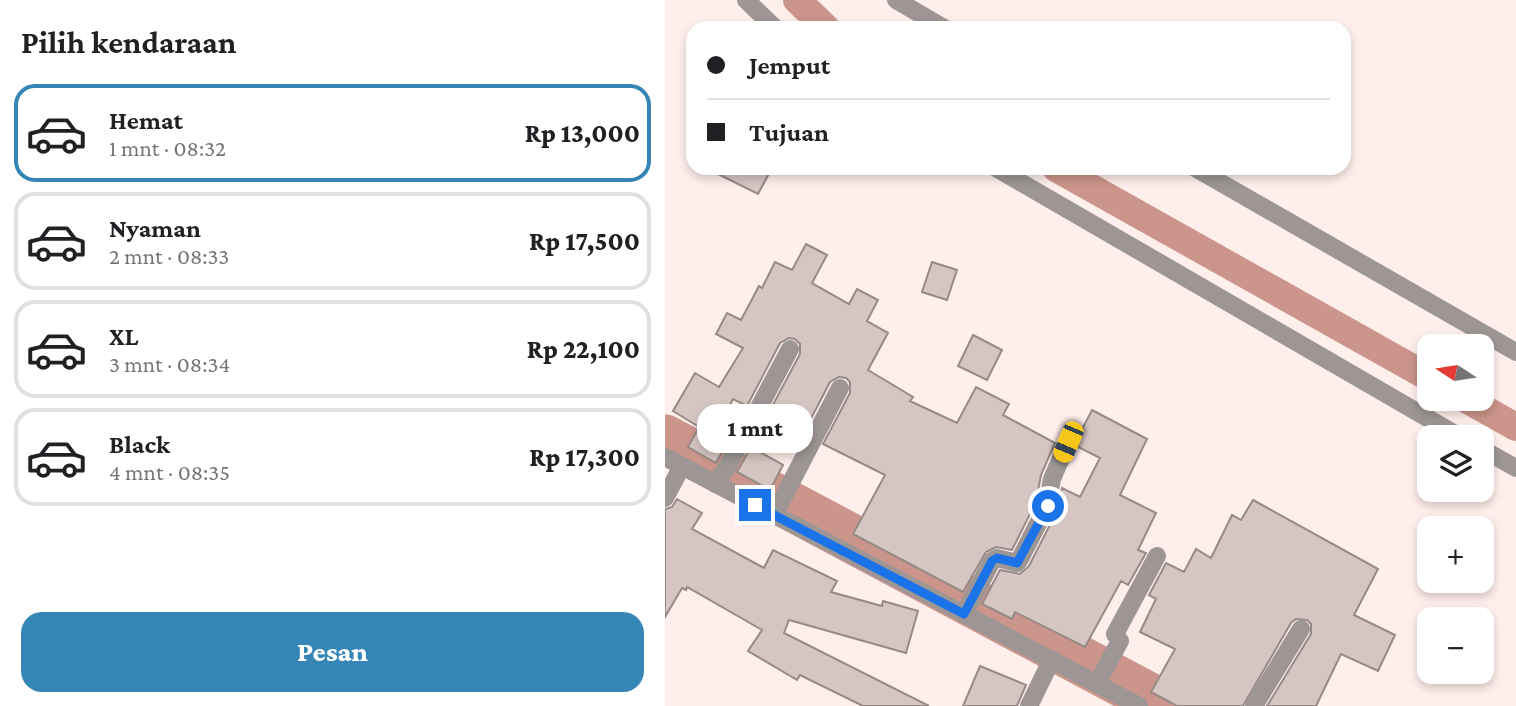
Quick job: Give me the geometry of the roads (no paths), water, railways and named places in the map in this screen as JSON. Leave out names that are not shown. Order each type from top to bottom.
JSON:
[{"type":"street","points":[[746,0],[768,21]]},
{"type":"street","points":[[895,0],[932,21]]},
{"type":"street","points":[[1008,175],[1440,425]]},
{"type":"street","points":[[1207,175],[1516,352]]},
{"type":"street","points":[[722,475],[790,349]]},
{"type":"street","points":[[780,505],[840,388]]},
{"type":"street","points":[[969,606],[992,561],[997,558],[1017,563],[1020,559],[1048,506],[1052,479],[1068,442]]},
{"type":"street","points":[[1494,456],[1516,468]]},
{"type":"street","points":[[665,457],[682,466],[722,475],[780,505],[969,606],[1052,659],[1101,676],[1139,706]]},
{"type":"street","points":[[665,498],[682,466]]},
{"type":"street","points":[[1101,676],[1120,641],[1115,634],[1157,556]]},
{"type":"street","points":[[1254,706],[1301,629]]},
{"type":"street","points":[[1029,706],[1052,659]]},
{"type":"waterway","points":[[797,0],[819,21]]},
{"type":"waterway","points":[[1068,175],[1417,371]]},
{"type":"waterway","points":[[1487,411],[1516,427]]},
{"type":"waterway","points":[[665,439],[1166,706]]}]
